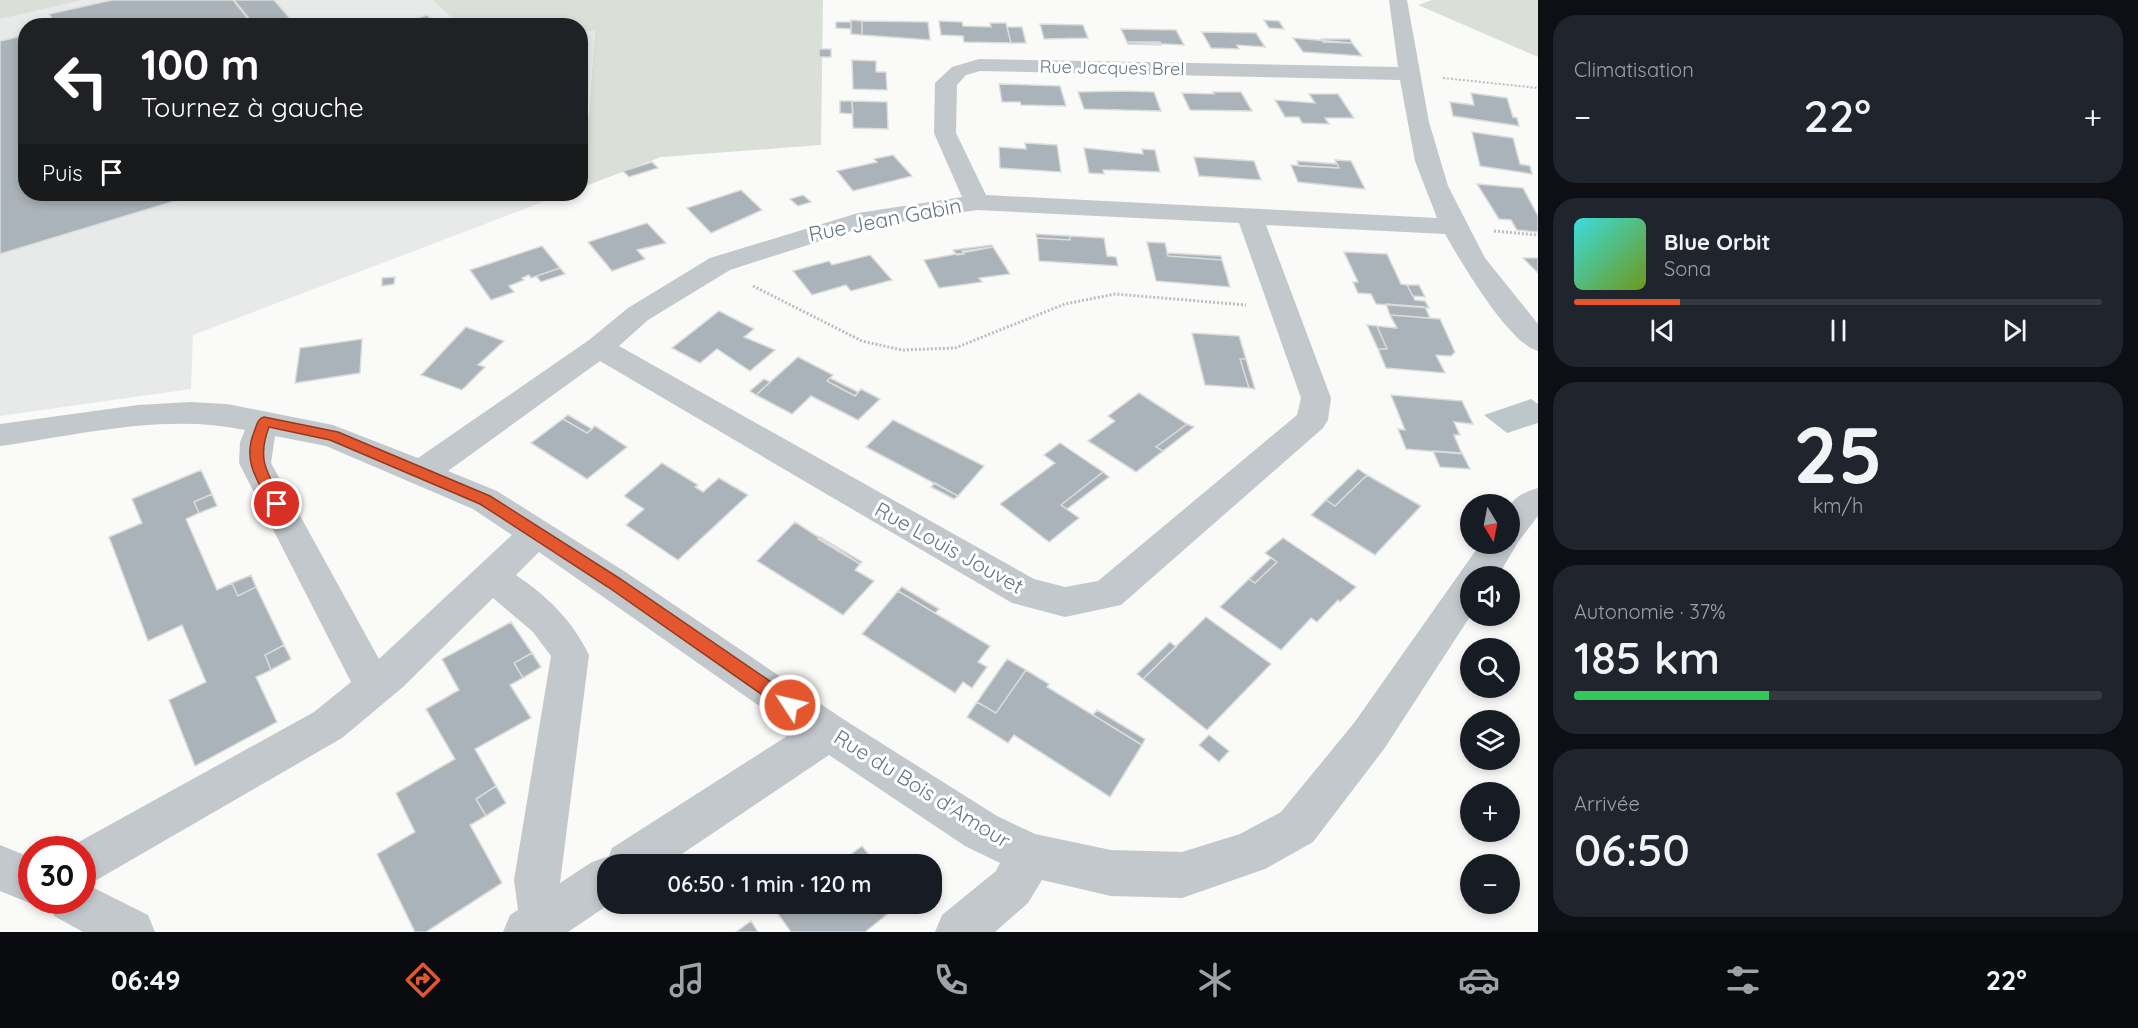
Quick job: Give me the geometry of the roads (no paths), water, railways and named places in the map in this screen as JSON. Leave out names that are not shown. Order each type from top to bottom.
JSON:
[{"type":"street","points":[[1398,0],[1428,161],[1454,227],[1471,259],[1538,342]]},
{"type":"street","name":"Rue Jacques Brel","points":[[977,202],[945,133],[946,82],[959,71],[979,65],[1410,74]]},
{"type":"street","name":"Rue Jean Gabin","points":[[423,472],[599,347],[638,314],[720,264],[790,240],[858,221],[977,202],[1454,227]]},
{"type":"street","name":"Rue Louis Jouvet","points":[[599,347],[1025,592],[1065,602],[1108,594],[1312,420],[1316,398],[1250,217]]},
{"type":"street","name":"Rue du Bois d'Amour","points":[[0,435],[138,416],[190,413],[264,422],[333,436],[485,500],[614,583],[829,732],[981,831],[1031,855],[1111,873],[1182,874],[1249,853],[1297,827],[1369,736],[1460,602]]},
{"type":"street","points":[[264,422],[256,442],[255,463],[374,687]]},
{"type":"street","points":[[1520,515],[1526,507],[1538,501]]},
{"type":"street","points":[[96,857],[328,725],[374,687],[536,533]]},
{"type":"street","points":[[490,577],[523,598],[561,636],[570,655],[537,880],[535,927]]},
{"type":"street","points":[[643,854],[829,732]]},
{"type":"street","points":[[959,932],[1012,887],[1031,855]]},
{"type":"street","points":[[0,868],[18,875]]},
{"type":"street","points":[[535,927],[597,885]]},
{"type":"street","points":[[96,914],[131,932]]}]
